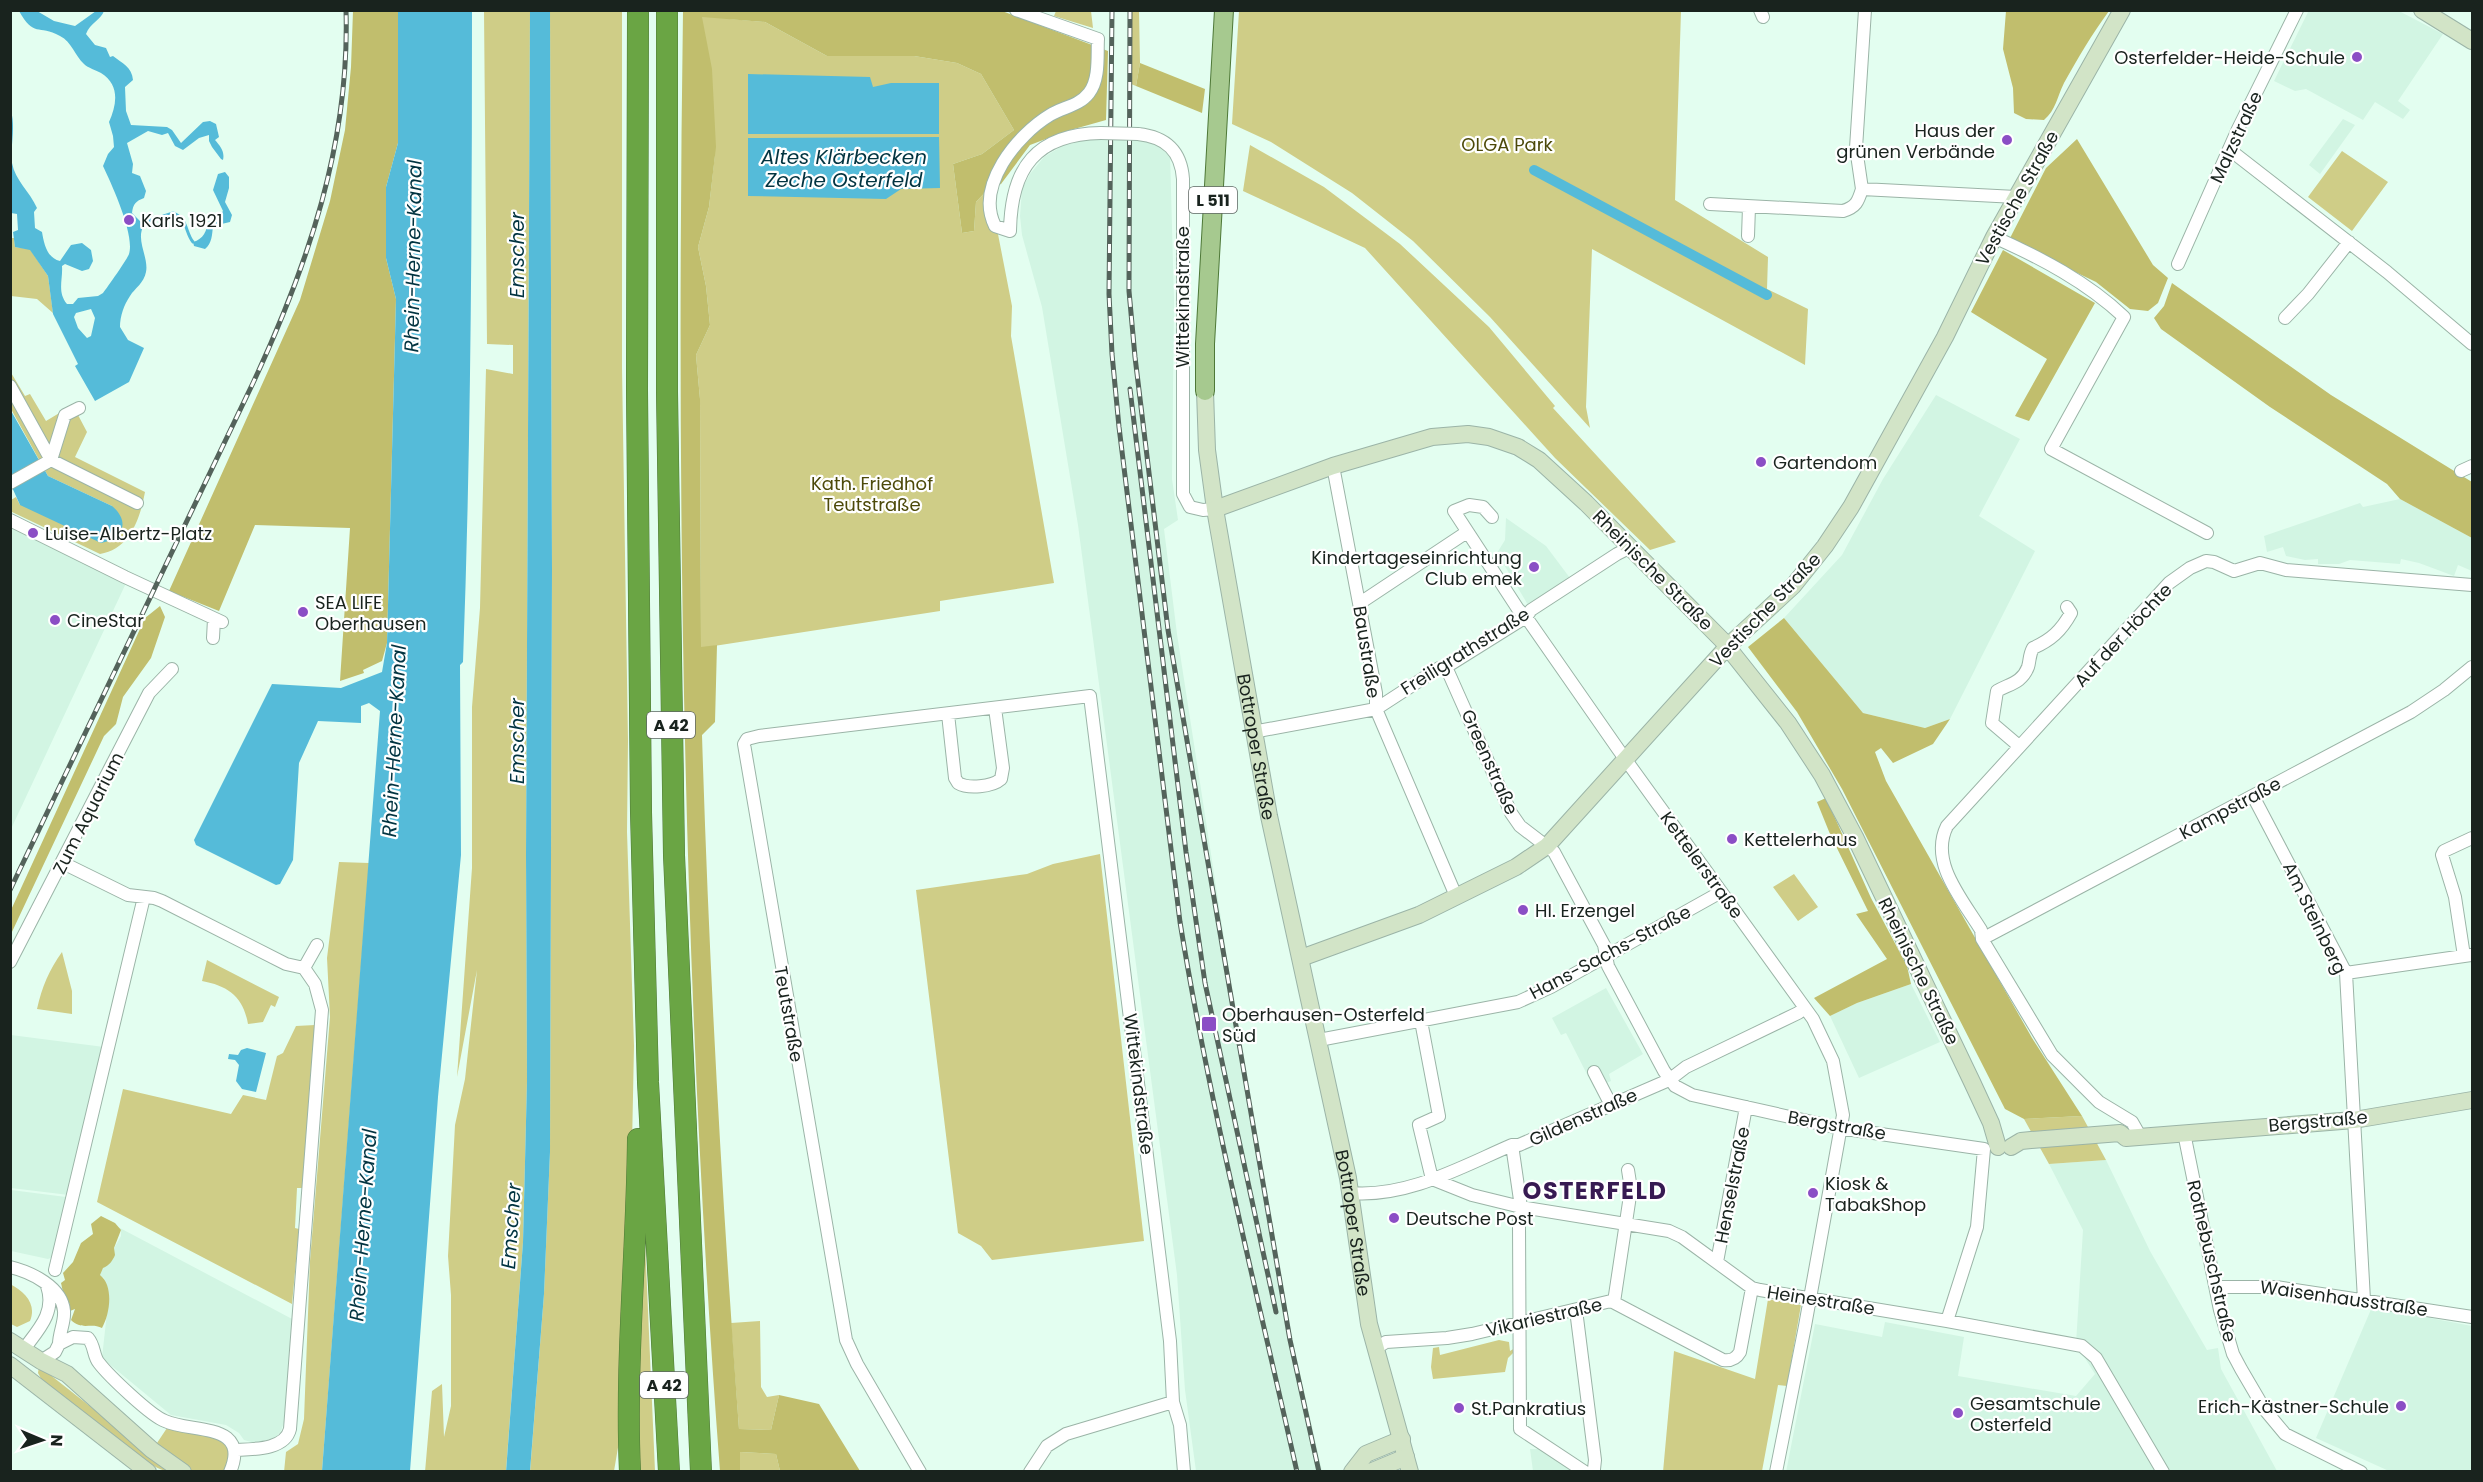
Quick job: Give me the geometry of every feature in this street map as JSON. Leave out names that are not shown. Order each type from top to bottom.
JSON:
[{"type":"highway","name":"A 42","points":[[638,10],[637,390],[641,812],[648,1082],[669,1472]]},
{"type":"highway","name":"A 42","points":[[667,10],[667,392],[674,855],[701,1472]]},
{"type":"highway","points":[[630,1472],[628,1432],[639,1112],[648,1082]]},
{"type":"highway","points":[[620,1472],[628,1432]]},
{"type":"main road","name":"Bottroper Straße","points":[[1204,390],[1224,10]]},
{"type":"street","name":"Wittekindstraße","points":[[1017,10],[1098,39],[1095,80],[1091,91],[1078,102],[1048,116],[1031,129],[1014,148],[992,185],[990,202],[993,223],[998,229],[1010,231],[1010,205],[1015,186],[1032,159],[1045,146],[1059,139],[1081,134],[1101,133],[1149,135],[1167,142],[1177,153],[1183,179],[1183,494],[1190,507],[1203,510],[1215,509]]},
{"type":"street","points":[[1710,204],[1843,211],[1853,208],[1858,202],[1862,189],[1857,148],[1865,10]]},
{"type":"street","name":"Vestische Straße","points":[[1301,958],[1407,920],[1516,867],[1547,846],[1728,646],[1793,586],[1816,560],[1840,524],[1945,336],[1994,237],[2122,10]]},
{"type":"street","name":"Malzstraße","points":[[2178,264],[2238,129],[2297,10]]},
{"type":"street","points":[[2422,10],[2472,41]]},
{"type":"street","points":[[2230,150],[2387,272],[2472,345]]},
{"type":"street","points":[[1862,189],[2016,197]]},
{"type":"street","points":[[1748,236],[1749,207]]},
{"type":"street","points":[[1994,237],[2074,278],[2101,295],[2124,317],[2052,449],[2207,533]]},
{"type":"street","points":[[2284,318],[2308,294],[2349,242]]},
{"type":"street","points":[[10,386],[46,462],[137,503]]},
{"type":"street","name":"Bottroper Straße","points":[[1204,390],[1215,509],[1253,732],[1278,860],[1319,1040],[1350,1193],[1364,1294],[1376,1348],[1408,1464]]},
{"type":"street","points":[[10,483],[46,462],[65,415],[79,408]]},
{"type":"street","name":"Rheinische Straße","points":[[1215,509],[1333,466],[1432,437],[1468,434],[1496,438],[1518,447],[1539,460],[1631,547],[1728,646],[1788,723],[1832,793],[1972,1082],[1995,1135],[1998,1148]]},
{"type":"street","name":"Baustraße","points":[[1333,466],[1376,693],[1376,709],[1456,896]]},
{"type":"street","name":"Kettelerstraße","points":[[1492,518],[1483,507],[1469,505],[1454,511],[1518,609],[1526,617],[1805,1008],[1821,1032],[1833,1061],[1843,1115],[1776,1472]]},
{"type":"street","points":[[10,520],[218,620],[213,638]]},
{"type":"street","points":[[1359,603],[1467,532]]},
{"type":"street","name":"Freiligrathstraße","points":[[1253,732],[1376,709],[1439,668],[1446,667],[1526,617],[1531,610],[1631,547]]},
{"type":"street","name":"Auf der Höchte","points":[[2133,1137],[2132,1122],[2098,1102],[2052,1055],[1982,939],[1981,930],[1945,869],[1941,848],[1942,835],[1947,826],[2169,583],[2190,568],[2205,561],[2214,562],[2234,571],[2260,563],[2286,570],[2472,585]]},
{"type":"street","points":[[2019,746],[1992,723],[1994,696],[1997,691],[2021,679],[2033,648],[2062,629],[2071,613],[2067,607]]},
{"type":"street","name":"Greenstraße","points":[[1446,667],[1511,813],[1520,826],[1554,852],[1604,945],[1608,966],[1670,1080]]},
{"type":"street","name":"Kampstraße","points":[[1982,939],[2411,712],[2444,690],[2472,667]]},
{"type":"street","name":"Zum Aquarium","points":[[10,962],[149,693],[172,669]]},
{"type":"street","name":"Wittekindstraße","points":[[1090,696],[1170,1341],[1173,1402],[1180,1425],[1184,1472]]},
{"type":"street","name":"Teutstraße","points":[[920,1472],[846,1340],[744,748],[747,739],[759,736],[1090,696]]},
{"type":"street","points":[[948,714],[955,778],[958,783],[967,787],[995,784],[1001,779],[1003,768],[995,708]]},
{"type":"street","name":"Am Steinberg","points":[[2253,796],[2346,973],[2364,1300]]},
{"type":"street","points":[[2346,973],[2468,955],[2455,897],[2442,855],[2444,851],[2472,838]]},
{"type":"street","points":[[63,863],[128,895],[162,901],[286,964],[304,968],[315,984],[321,1001],[289,1433],[285,1441],[276,1445],[235,1450]]},
{"type":"street","name":"Hans-Sachs-Straße","points":[[1319,1040],[1511,1004],[1541,992],[1721,892]]},
{"type":"street","points":[[55,1270],[144,897]]},
{"type":"street","points":[[304,968],[318,945]]},
{"type":"street","name":"Gildenstraße","points":[[1350,1193],[1377,1192],[1423,1184],[1512,1145],[1519,1145],[1670,1080],[1686,1067],[1805,1008]]},
{"type":"street","points":[[1421,1021],[1439,1116],[1419,1125],[1432,1179]]},
{"type":"street","points":[[1594,1072],[1611,1105]]},
{"type":"street","name":"Bergstraße","points":[[1670,1080],[1681,1090],[1692,1095],[1839,1128],[1998,1148],[2021,1141],[2042,1139],[2120,1133],[2133,1137],[2354,1120],[2472,1100]]},
{"type":"street","name":"Henselstraße","points":[[1716,1262],[1746,1107]]},
{"type":"street","name":"Rothebuschstraße","points":[[2184,1133],[2220,1311],[2233,1354],[2273,1422],[2291,1437],[2361,1472]]},
{"type":"street","points":[[1512,1145],[1521,1207],[1519,1223],[1520,1429],[1584,1471]]},
{"type":"street","points":[[1947,1321],[1977,1227],[1998,1148]]},
{"type":"street","points":[[1614,1302],[1631,1189],[1628,1170]]},
{"type":"street","name":"Heinestraße","points":[[1432,1179],[1472,1195],[1521,1207],[1674,1233],[1752,1288],[1775,1294],[2076,1344],[2087,1349],[2096,1358],[2163,1472]]},
{"type":"street","points":[[10,1267],[29,1273],[58,1296],[63,1307],[52,1352]]},
{"type":"street","points":[[16,1368],[17,1345],[47,1316],[50,1297],[46,1285]]},
{"type":"street","name":"Waisenhausstraße","points":[[2216,1287],[2276,1287],[2472,1317]]},
{"type":"street","name":"Vikariestraße","points":[[1376,1348],[1386,1342],[1447,1338],[1614,1302],[1723,1360],[1729,1360],[1735,1358],[1740,1352],[1752,1288]]},
{"type":"street","points":[[1576,1310],[1595,1460],[1592,1472]]},
{"type":"street","points":[[16,1368],[52,1352],[76,1336],[88,1338],[99,1364],[159,1419],[223,1435],[232,1443],[235,1458],[230,1472]]},
{"type":"street","points":[[17,1345],[52,1352],[67,1374],[152,1450],[183,1472]]},
{"type":"street","points":[[16,1368],[148,1472]]},
{"type":"street","points":[[1030,1472],[1047,1446],[1066,1434],[1173,1402]]},
{"type":"street","points":[[1352,1472],[1354,1466],[1366,1454],[1402,1439]]},
{"type":"street","points":[[1370,1472],[1408,1464]]},
{"type":"shaded area","name":"Osterfelder-Heide-Schule","points":[[2309,10],[2399,11],[2443,34],[2398,101],[2410,110],[2403,119],[2375,102],[2363,120],[2306,89],[2295,91],[2274,81]]},
{"type":"shaded area","points":[[353,11],[398,11],[398,143],[386,187],[386,258],[396,299],[387,643],[382,661],[363,670],[364,673],[340,681],[350,528],[255,525],[219,611],[169,591],[300,300],[330,201],[345,130]]},
{"type":"shaded area","points":[[683,11],[1002,11],[1108,51],[1106,120],[1030,145],[1001,184],[989,188],[976,202],[974,231],[962,233],[953,164],[982,154],[1014,130],[981,74],[957,63],[914,56],[827,56],[765,22],[702,17],[712,69],[716,147],[709,207],[698,247],[706,286],[710,325],[696,355],[700,399],[701,647],[717,645],[715,722],[702,735],[717,1082],[739,1429],[771,1430],[779,1395],[819,1404],[860,1471],[780,1471],[776,1454],[740,1452],[740,1471],[720,1471],[698,1107],[685,741],[681,376]]},
{"type":"shaded area","points":[[2006,11],[2109,11],[2064,83],[2054,108],[2044,120],[2026,119],[2014,113],[2013,88],[2003,49]]},
{"type":"shaded area","points":[[1140,63],[1205,89],[1202,113],[1136,86]]},
{"type":"shaded area","points":[[2343,119],[2355,125],[2320,174],[2309,165]]},
{"type":"shaded area","points":[[1079,136],[1157,140],[1170,153],[1174,301],[1172,479],[1178,520],[1164,529],[1177,634],[1243,1061],[1291,1333],[1322,1471],[1196,1471],[1185,1390],[1177,1275],[1078,525],[1042,307],[1022,235],[1020,216],[1022,189],[1030,174],[1044,157]]},
{"type":"shaded area","points":[[2077,139],[2153,265],[2168,278],[2158,303],[2148,311],[2130,309],[2096,282],[2009,240],[2046,168]]},
{"type":"shaded area","points":[[2003,250],[2095,303],[2029,421],[2015,416],[2047,359],[1971,312]]},
{"type":"shaded area","points":[[2172,283],[2331,395],[2472,482],[2472,538],[2400,499],[2387,484],[2270,407],[2161,329],[2154,318],[2164,306]]},
{"type":"shaded area","points":[[1936,395],[2020,439],[1979,516],[2035,551],[1950,719],[1925,728],[1863,713],[1784,618],[1842,555],[1883,479]]},
{"type":"shaded area","points":[[2400,499],[2472,538],[2472,571],[2458,565],[2454,576],[2401,559],[2400,564],[2350,560],[2339,564],[2318,564],[2318,559],[2305,560],[2286,556],[2283,547],[2267,552],[2264,536],[2360,503],[2363,507]]},
{"type":"shaded area","name":"Kindertageseinrichtung Club emek","points":[[1506,518],[1546,546],[1573,582],[1531,610],[1497,553],[1505,540]]},
{"type":"shaded area","points":[[11,523],[127,581],[11,829]]},
{"type":"shaded area","points":[[160,606],[165,617],[151,658],[123,697],[116,724],[104,736],[11,934],[11,910],[145,618]]},
{"type":"shaded area","points":[[1784,618],[1863,713],[1925,728],[1950,719],[1933,744],[1893,763],[1881,748],[1875,752],[1886,781],[2032,1038],[2082,1116],[2024,1119],[2005,1109],[1842,789],[1797,712],[1748,647]]},
{"type":"shaded area","points":[[1826,798],[1871,898],[1907,966],[1911,984],[1857,1003],[1830,1016],[1814,998],[1887,959],[1856,914],[1868,911],[1817,802]]},
{"type":"shaded area","points":[[1911,984],[1940,1042],[1859,1078],[1830,1016],[1857,1003]]},
{"type":"shaded area","points":[[1606,988],[1643,1054],[1609,1074],[1611,1081],[1594,1088],[1566,1033],[1561,1035],[1552,1018]]},
{"type":"shaded area","points":[[11,1035],[104,1047],[69,1195],[11,1188]]},
{"type":"shaded area","points":[[2106,1160],[2150,1251],[2207,1350],[2218,1348],[2221,1369],[2277,1471],[1786,1472],[1815,1324],[1882,1337],[1885,1322],[1964,1337],[1958,1376],[2076,1396],[2095,1374],[2076,1344],[2083,1230],[2049,1164]]},
{"type":"shaded area","points":[[11,1190],[66,1197],[53,1257],[48,1259],[11,1251]]},
{"type":"shaded area","points":[[101,1216],[115,1223],[121,1230],[114,1248],[115,1255],[100,1275],[109,1293],[107,1315],[102,1328],[79,1325],[71,1320],[75,1309],[70,1311],[70,1304],[65,1301],[61,1283],[65,1280],[63,1273],[73,1262],[81,1243],[93,1234],[91,1224]]},
{"type":"shaded area","points":[[118,1227],[294,1320],[284,1422],[275,1438],[255,1443],[244,1440],[239,1433],[226,1425],[171,1415],[102,1358],[109,1294],[104,1278],[99,1275],[121,1236]]},
{"type":"shaded area","name":"Erich-Kästner-Schule","points":[[2372,1307],[2472,1326],[2472,1471],[2389,1471],[2316,1438]]},
{"type":"shaded area","points":[[1530,1449],[1542,1449],[1577,1471],[1533,1471]]},
{"type":"green space","points":[[484,11],[530,11],[527,1081],[523,1242],[506,1471],[425,1472],[432,1391],[442,1384],[444,1437],[451,1406],[451,1295],[448,1256],[455,1125],[465,1079],[477,970],[457,1077],[472,868],[472,707],[480,608],[486,369],[513,374],[513,345],[487,344]]},
{"type":"green space","points":[[550,11],[622,11],[622,368],[628,741],[627,832],[634,1046],[630,1244],[621,1430],[614,1471],[530,1472],[544,1294],[550,1152],[552,570]]},
{"type":"green space","name":"Kath. Friedhof Teutstraße","points":[[701,11],[730,19],[765,22],[827,56],[914,56],[957,63],[981,74],[1014,130],[982,154],[953,164],[962,233],[974,231],[976,202],[989,188],[1012,306],[1011,336],[1054,583],[940,601],[940,611],[701,648],[700,399],[696,355],[710,325],[706,286],[698,247],[709,207],[715,154]]},
{"type":"green space","points":[[1056,11],[1091,11],[1093,28],[1054,16]]},
{"type":"green space","points":[[1132,11],[1139,11],[1140,63],[1136,86],[1131,84]]},
{"type":"green space","name":"OLGA Park","points":[[1239,11],[1681,11],[1675,200],[1768,257],[1767,289],[1808,309],[1805,365],[1592,249],[1586,407],[1590,428],[1490,317],[1413,241],[1352,193],[1271,142],[1232,124]]},
{"type":"green space","points":[[1250,145],[1324,187],[1400,244],[1489,327],[1555,406],[1553,408],[1676,542],[1650,550],[1555,458],[1365,248],[1243,191]]},
{"type":"green space","points":[[2342,151],[2388,182],[2352,231],[2308,197]]},
{"type":"green space","points":[[11,238],[14,238],[15,247],[30,249],[48,276],[53,313],[37,299],[11,296]]},
{"type":"green space","points":[[10,371],[25,396],[30,394],[46,421],[76,403],[81,413],[78,415],[87,432],[75,457],[145,492],[132,531],[119,546],[100,554],[12,512],[11,500],[16,497],[20,505],[112,506],[48,476],[11,409]]},
{"type":"green space","points":[[1100,854],[1144,1241],[992,1260],[981,1246],[958,1233],[916,890],[1027,874],[1053,864]]},
{"type":"green space","points":[[339,862],[369,863],[322,1471],[284,1472],[286,1452],[298,1444],[304,1419],[310,1261],[330,1017],[327,958]]},
{"type":"green space","points":[[1794,874],[1818,907],[1798,921],[1773,887]]},
{"type":"green space","points":[[62,952],[72,991],[72,1014],[37,1009],[53,965]]},
{"type":"green space","points":[[207,960],[279,997],[275,1007],[271,1005],[263,1022],[248,1024],[242,1006],[233,994],[227,989],[202,981]]},
{"type":"green space","points":[[315,1025],[302,1188],[297,1188],[295,1228],[299,1229],[292,1304],[97,1202],[123,1089],[231,1114],[243,1095],[266,1100],[277,1056],[283,1053],[296,1026]]},
{"type":"green space","points":[[2082,1116],[2106,1160],[2049,1164],[2024,1119]]},
{"type":"green space","points":[[644,1219],[655,1471],[636,1472]]},
{"type":"green space","points":[[10,1284],[25,1295],[32,1309],[30,1321],[17,1327],[11,1324]]},
{"type":"green space","points":[[1768,1299],[1801,1305],[1787,1386],[1778,1385],[1762,1471],[1663,1472],[1674,1351],[1755,1379]]},
{"type":"green space","points":[[760,1321],[761,1387],[767,1397],[779,1395],[771,1430],[739,1429],[731,1323]]},
{"type":"green space","points":[[1499,1340],[1509,1342],[1510,1351],[1515,1348],[1508,1358],[1505,1372],[1433,1379],[1431,1367],[1433,1348],[1439,1347],[1440,1355]]},
{"type":"green space","points":[[39,1366],[168,1471],[143,1460],[44,1384],[38,1373]]},
{"type":"green space","points":[[169,1425],[210,1433],[232,1444],[229,1471],[186,1471],[153,1449]]},
{"type":"green space","points":[[740,1452],[776,1454],[780,1471],[740,1471]]},
{"type":"water","points":[[550,10],[552,570],[550,1152],[544,1294],[530,1471],[506,1472],[523,1242],[527,1081],[530,11]]},
{"type":"water","points":[[19,11],[37,11],[54,21],[75,26],[96,11],[104,11],[86,34],[95,45],[106,48],[110,57],[113,56],[131,72],[133,80],[125,87],[126,111],[131,125],[167,127],[181,143],[203,122],[210,121],[216,124],[219,137],[215,140],[223,154],[223,160],[212,147],[209,135],[199,138],[183,150],[175,146],[168,133],[162,135],[148,131],[127,143],[133,164],[132,173],[140,176],[146,191],[144,198],[134,205],[132,213],[144,225],[141,243],[146,260],[146,272],[124,307],[120,327],[128,340],[144,348],[129,382],[95,401],[75,366],[78,364],[53,314],[48,276],[30,250],[15,247],[13,232],[18,230],[17,214],[11,213],[10,208],[11,111],[12,163],[16,175],[37,208],[34,212],[35,228],[42,232],[47,250],[52,257],[60,261],[71,245],[82,243],[91,250],[93,261],[89,269],[82,271],[65,264],[62,266],[62,295],[67,304],[73,304],[78,298],[98,296],[103,293],[129,254],[129,235],[126,223],[103,166],[114,147],[109,122],[115,102],[114,89],[101,73],[84,64],[64,39],[53,33],[33,28]],"holes":[[[91,309],[95,318],[91,336],[87,338],[78,328],[74,317],[76,313]]]},
{"type":"water","name":"Rhein-Herne-Kanal","points":[[398,11],[472,11],[469,418],[466,581],[463,662],[460,665],[461,855],[438,1097],[410,1471],[322,1471],[380,711],[369,703],[361,706],[361,723],[318,721],[299,763],[293,860],[280,884],[276,885],[196,845],[194,840],[272,684],[341,688],[382,672],[387,643],[396,299],[386,258],[386,187],[398,143]]},
{"type":"water","name":"Altes Klärbecken Zeche Osterfeld","points":[[748,74],[870,77],[873,87],[891,83],[939,83],[939,134],[748,134]]},
{"type":"water","name":"Altes Klärbecken Zeche Osterfeld","points":[[939,137],[940,188],[901,189],[886,199],[748,196],[748,138]]},
{"type":"water","points":[[225,172],[229,177],[225,202],[232,215],[230,222],[213,226],[212,236],[205,249],[194,246],[193,242],[202,237],[209,221],[217,219],[223,211],[213,190],[218,174]]},
{"type":"water","points":[[10,409],[48,476],[112,506],[118,512],[122,529],[115,538],[101,543],[20,505],[11,485]]},
{"type":"water","points":[[247,1048],[266,1053],[256,1092],[242,1089],[236,1081],[239,1065],[235,1060],[228,1059],[229,1054],[238,1055],[241,1050]]},
{"type":"waterway","points":[[1534,170],[1767,295]]},
{"type":"waterway","points":[[142,223],[173,213],[184,222],[193,242]]},
{"type":"railway","points":[[10,890],[253,383],[291,294],[322,202],[333,155],[341,108],[346,10]]},
{"type":"railway","points":[[1112,10],[1109,294],[1112,354],[1180,922],[1219,1129],[1297,1472]]},
{"type":"railway","points":[[1130,10],[1129,291],[1168,630],[1290,1340],[1319,1472]]},
{"type":"railway","points":[[1130,389],[1186,852],[1205,983],[1276,1312]]},
{"type":"place","name":"Osterfelder-Heide-Schule","points":[[2357,57]]},
{"type":"place","name":"Haus der grünen Verbände","points":[[2007,140]]},
{"type":"place","name":"Karls 1921","points":[[129,220]]},
{"type":"place","name":"Gartendom","points":[[1761,462]]},
{"type":"place","name":"Luise-Albertz-Platz","points":[[33,533]]},
{"type":"place","name":"Kindertageseinrichtung Club emek","points":[[1534,567]]},
{"type":"place","name":"SEA LIFE Oberhausen","points":[[303,612]]},
{"type":"place","name":"CineStar","points":[[55,620]]},
{"type":"place","name":"Kettelerhaus","points":[[1732,839]]},
{"type":"place","name":"Hl. Erzengel","points":[[1523,910]]},
{"type":"place","name":"Oberhausen-Osterfeld Süd","points":[[1209,1024]]},
{"type":"place","name":"Kiosk & TabakShop","points":[[1813,1193]]},
{"type":"place","name":"Deutsche Post","points":[[1394,1218]]},
{"type":"place","name":"Erich-Kästner-Schule","points":[[2401,1406]]},
{"type":"place","name":"St.Pankratius","points":[[1459,1408]]},
{"type":"place","name":"Gesamtschule Osterfeld","points":[[1958,1413]]},
{"type":"district","name":"OSTERFELD","points":[[1595,1190]]},
{"type":"water label","name":"Emscher","points":[[517,255]]},
{"type":"water label","name":"Emscher","points":[[517,741]]},
{"type":"water label","name":"Emscher","points":[[511,1226]]}]
